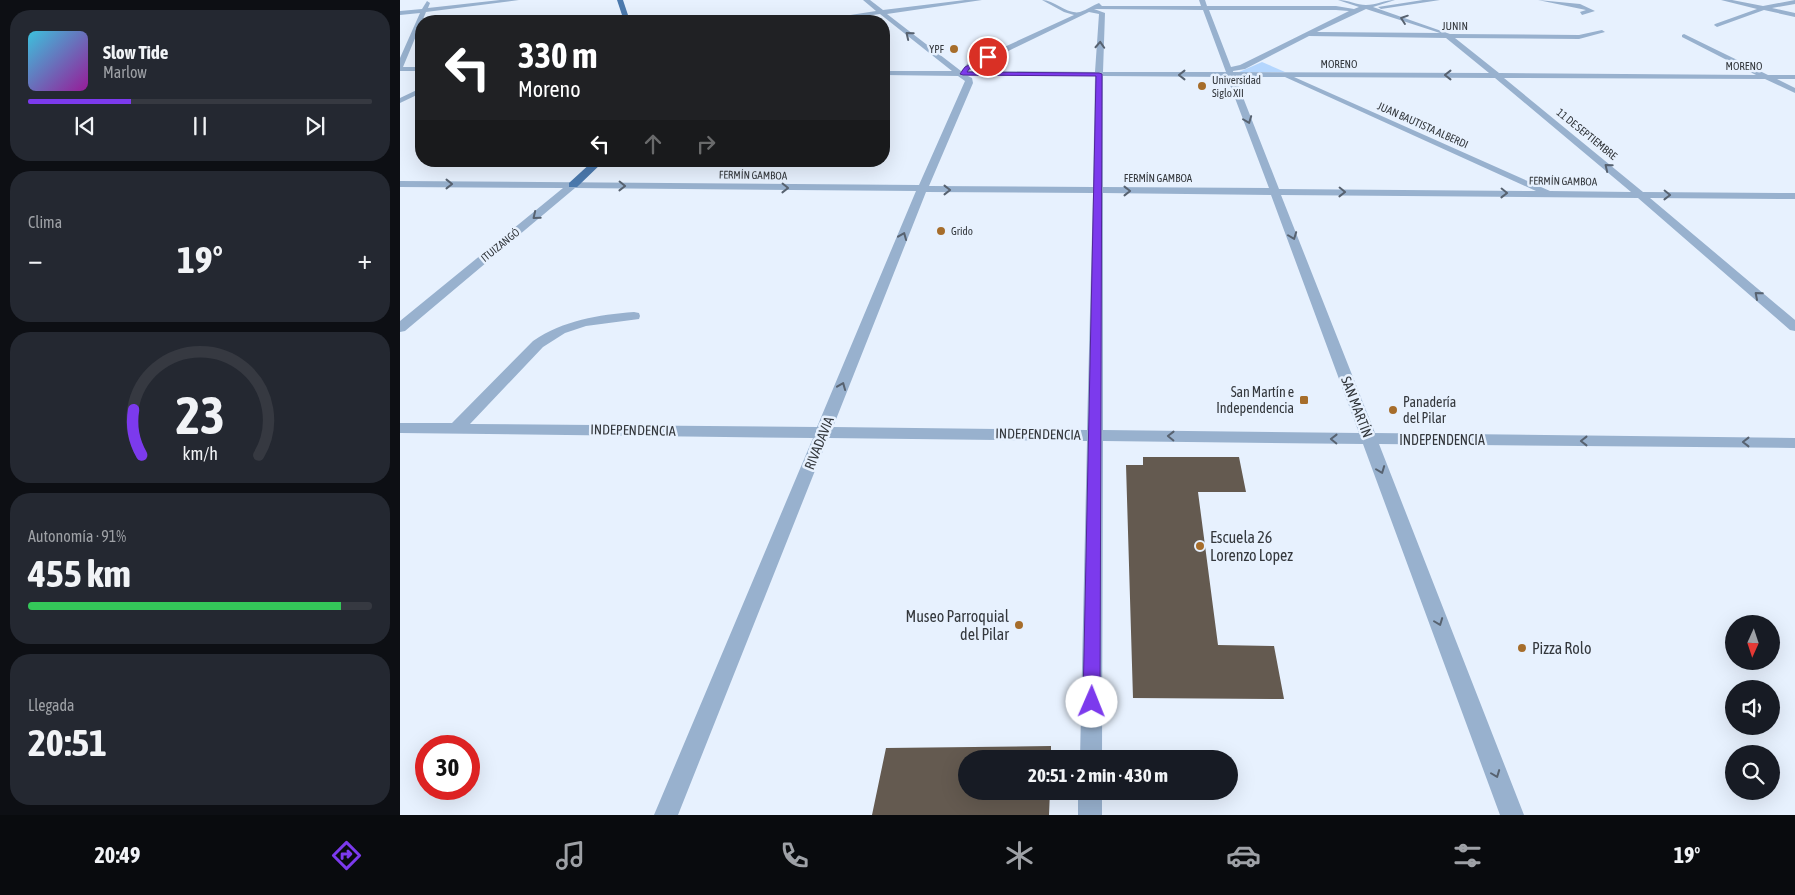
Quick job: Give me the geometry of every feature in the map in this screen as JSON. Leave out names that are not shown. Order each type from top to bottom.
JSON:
[{"type":"main road","points":[[620,0],[625,15]]},
{"type":"main road","name":"ITUIZANGÓ","points":[[573,185],[592,167]]},
{"type":"street","points":[[422,15],[428,0]]},
{"type":"street","points":[[400,13],[516,0]]},
{"type":"street","points":[[866,0],[885,15]]},
{"type":"street","points":[[859,15],[979,0]]},
{"type":"street","points":[[1045,0],[1066,11],[1336,8],[1355,10],[1437,0]]},
{"type":"street","points":[[890,19],[945,64],[963,74],[970,66],[1110,0]]},
{"type":"street","name":"SAN MARTÍN","points":[[1202,0],[1512,815]]},
{"type":"street","name":"11 DE SEPTIEMBRE","points":[[1341,0],[1429,27],[1449,36],[1641,195],[1795,327]]},
{"type":"street","points":[[1369,8],[1392,0]]},
{"type":"street","points":[[1541,0],[1580,6],[1592,11],[1582,13]]},
{"type":"street","points":[[1724,0],[1795,15]]},
{"type":"street","points":[[1716,25],[1764,8],[1795,2]]},
{"type":"street","points":[[1088,10],[1102,13],[1097,191],[1091,750]]},
{"type":"street","points":[[1230,72],[1355,10]]},
{"type":"street","points":[[415,32],[400,68],[415,69]]},
{"type":"street","name":"JUNIN","points":[[1307,34],[1580,37],[1602,32]]},
{"type":"street","points":[[1684,36],[1795,91]]},
{"type":"street","name":"MORENO","points":[[890,73],[1099,74],[1230,72],[1287,75],[1795,77]]},
{"type":"street","name":"RIVADAVIA","points":[[666,815],[922,190],[969,83],[969,80],[963,74]]},
{"type":"street","name":"JUAN BAUTISTA ALBERDI","points":[[1287,75],[1292,80],[1551,194]]},
{"type":"street","points":[[400,101],[415,93]]},
{"type":"street","name":"FERMÍN GAMBOA","points":[[400,184],[922,190],[1795,196]]},
{"type":"street","name":"ITUIZANGÓ","points":[[400,328],[573,185]]},
{"type":"street","points":[[457,428],[538,344],[551,334],[595,319],[634,316]]},
{"type":"street","name":"INDEPENDENCIA","points":[[400,428],[1095,434],[1369,440],[1795,442]]},
{"type":"street","points":[[1090,800],[1090,815]]},
{"type":"shaded area","points":[[1262,62],[1285,72],[1239,72]]},
{"type":"building","points":[[1143,457],[1239,457],[1246,492],[1198,492],[1218,645],[1274,646],[1284,699],[1133,698],[1126,465],[1143,465]]},
{"type":"building","points":[[1051,746],[1051,750],[958,750],[958,800],[1050,800],[1049,815],[872,815],[886,748]]},
{"type":"place","name":"YPF","points":[[954,49]]},
{"type":"place","name":"Universidad Siglo XII","points":[[1202,86]]},
{"type":"place","name":"Grido","points":[[941,231]]},
{"type":"place","name":"San Martín e Independencia","points":[[1304,400]]},
{"type":"place","name":"Panadería del Pilar","points":[[1393,410]]},
{"type":"place","name":"Escuela 26 Lorenzo Lopez","points":[[1200,546]]},
{"type":"place","name":"Museo Parroquial del Pilar","points":[[1019,625]]},
{"type":"place","name":"Pizza Rolo","points":[[1522,648]]},
{"type":"route","points":[[988,57],[967,68],[963,74],[1099,74],[1092,702]]}]
